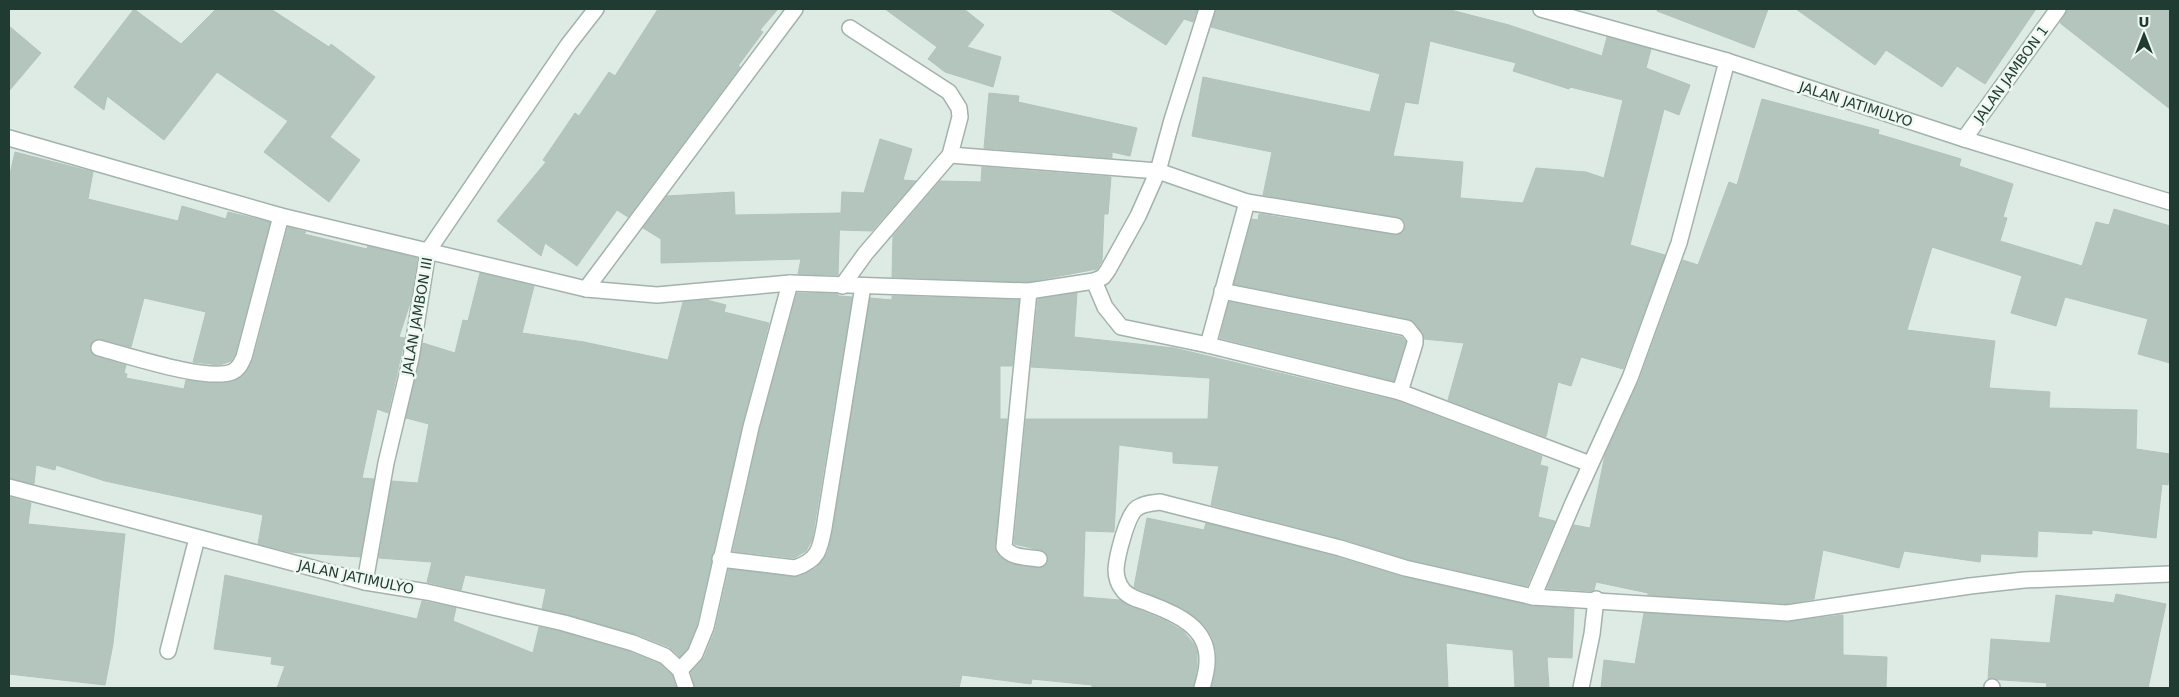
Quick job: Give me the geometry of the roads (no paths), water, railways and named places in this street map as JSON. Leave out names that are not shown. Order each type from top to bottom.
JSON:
[{"type":"street","name":"JALAN JAMBON III","points":[[365,582],[386,463],[411,358],[428,251],[568,45],[596,9]]},
{"type":"street","points":[[586,289],[795,9]]},
{"type":"street","points":[[9,138],[281,216],[586,289],[657,296],[790,284],[1029,291],[1074,286],[1094,281],[1103,277],[1108,270],[1138,216],[1158,171],[1207,9]]},
{"type":"street","name":"JALAN JATIMULYO","points":[[1541,9],[1562,12],[1727,61],[1964,139],[2170,202]]},
{"type":"street","name":"JALAN JAMBON 1","points":[[1964,139],[2058,9]]},
{"type":"street","points":[[842,286],[865,254],[950,155],[960,118],[959,108],[949,92],[850,28]]},
{"type":"street","points":[[1533,597],[1590,464],[1630,378],[1679,243],[1727,61]]},
{"type":"street","points":[[950,155],[1158,171],[1247,202],[1396,226]]},
{"type":"street","points":[[1208,345],[1247,202]]},
{"type":"street","points":[[99,348],[197,373],[223,374],[233,372],[240,366],[244,357],[281,216]]},
{"type":"street","points":[[1094,281],[1105,308],[1121,327],[1208,345],[1400,392],[1590,464]]},
{"type":"street","points":[[686,688],[680,670],[695,654],[702,640],[752,426],[790,284]]},
{"type":"street","points":[[720,559],[795,568],[805,565],[815,558],[824,528],[863,286]]},
{"type":"street","points":[[1029,291],[1004,547],[1007,552],[1015,556],[1038,559]]},
{"type":"street","points":[[1222,292],[1407,328],[1415,338],[1415,343],[1400,392]]},
{"type":"street","name":"JALAN JATIMULYO","points":[[9,487],[365,582],[427,592],[564,623],[633,643],[665,656],[680,670]]},
{"type":"street","points":[[1202,688],[1208,664],[1205,641],[1199,632],[1189,623],[1160,607],[1130,596],[1124,591],[1117,578],[1116,567],[1128,520],[1137,508],[1146,504],[1160,502],[1340,548],[1405,568],[1533,597],[1596,599],[1787,612],[2024,580],[2170,574]]},
{"type":"street","points":[[168,651],[197,538]]},
{"type":"street","points":[[1581,688],[1592,634],[1596,599]]}]
